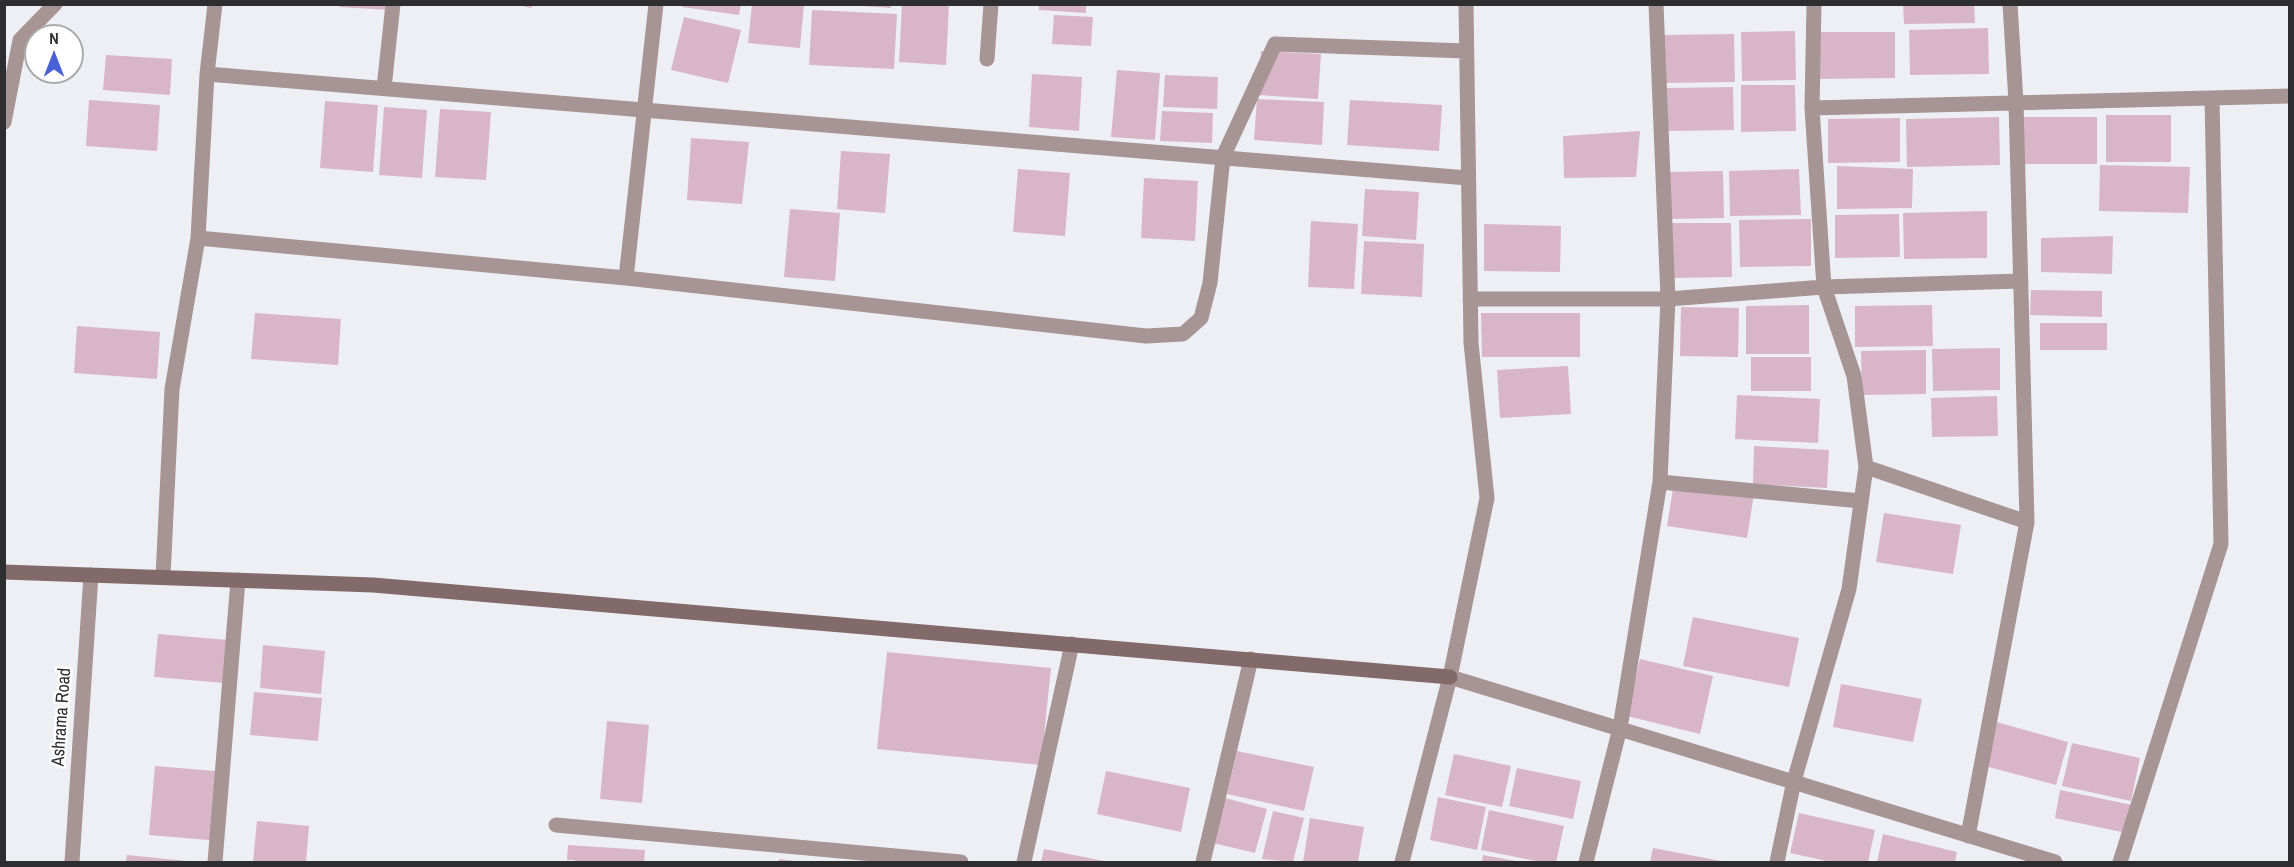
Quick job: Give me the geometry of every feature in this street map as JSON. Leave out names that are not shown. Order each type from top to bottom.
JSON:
[{"type":"street","points":[[4,122],[20,40],[55,4]]},
{"type":"street","points":[[163,578],[172,389],[198,238],[207,74],[215,4]]},
{"type":"street","points":[[384,88],[393,4]]},
{"type":"street","points":[[626,279],[656,4]]},
{"type":"street","points":[[987,59],[991,4]]},
{"type":"street","points":[[1402,862],[1450,677],[1487,498],[1470,299],[1466,4]]},
{"type":"street","points":[[1586,862],[1620,728],[1660,482],[1668,299],[1656,4]]},
{"type":"street","points":[[1777,862],[1794,781],[1849,589],[1866,467],[1854,376],[1824,287],[1812,108],[1814,4]]},
{"type":"street","points":[[1968,836],[2027,522],[2016,102],[2010,4]]},
{"type":"street","points":[[198,238],[626,279],[1146,336],[1183,334],[1201,318],[1210,283],[1222,157],[1275,44],[1466,51]]},
{"type":"street","points":[[207,74],[1468,178]]},
{"type":"street","points":[[1812,108],[2289,96]]},
{"type":"street","points":[[2120,862],[2221,544],[2212,98]]},
{"type":"street","points":[[1470,299],[1668,299],[1824,287],[2021,281]]},
{"type":"street","points":[[1866,467],[2027,522]]},
{"type":"street","points":[[1660,482],[1861,501]]},
{"type":"street","points":[[4,572],[373,585],[1450,677],[2055,862]]},
{"type":"street","name":"Ashrama Road","points":[[72,862],[91,575]]},
{"type":"street","points":[[215,862],[238,580]]},
{"type":"street","points":[[1024,862],[1072,645]]},
{"type":"street","points":[[1203,862],[1251,659]]},
{"type":"street","points":[[556,825],[961,862]]},
{"type":"building","points":[[339,4],[391,4],[390,10],[339,7]]},
{"type":"building","points":[[513,4],[532,4],[532,8]]},
{"type":"building","points":[[682,4],[741,4],[739,15],[682,7]]},
{"type":"building","points":[[752,4],[804,4],[800,48],[748,43]]},
{"type":"building","points":[[863,4],[891,4],[891,8],[863,6]]},
{"type":"building","points":[[902,4],[949,4],[946,65],[899,62]]},
{"type":"building","points":[[1039,4],[1086,4],[1086,13],[1039,10]]},
{"type":"building","points":[[1903,4],[1974,4],[1975,23],[1904,24]]},
{"type":"building","points":[[812,10],[897,14],[894,69],[809,65]]},
{"type":"building","points":[[1054,15],[1093,17],[1091,46],[1052,44]]},
{"type":"building","points":[[684,17],[741,30],[728,83],[671,70]]},
{"type":"building","points":[[1988,28],[1989,74],[1910,75],[1909,30]]},
{"type":"building","points":[[1795,31],[1796,80],[1742,81],[1741,32]]},
{"type":"building","points":[[1818,32],[1895,32],[1895,78],[1818,79]]},
{"type":"building","points":[[1734,34],[1735,82],[1665,83],[1664,35]]},
{"type":"building","points":[[1261,51],[1321,54],[1318,99],[1258,95]]},
{"type":"building","points":[[106,55],[172,59],[170,95],[103,90]]},
{"type":"building","points":[[1117,70],[1160,73],[1155,140],[1111,137]]},
{"type":"building","points":[[1032,74],[1082,77],[1079,131],[1029,127]]},
{"type":"building","points":[[1165,75],[1218,77],[1217,109],[1163,107]]},
{"type":"building","points":[[1741,85],[1795,85],[1796,131],[1741,132]]},
{"type":"building","points":[[1733,87],[1734,130],[1668,131],[1667,88]]},
{"type":"building","points":[[1257,99],[1324,102],[1322,145],[1254,140]]},
{"type":"building","points":[[89,100],[160,105],[157,151],[86,146]]},
{"type":"building","points":[[1350,100],[1442,105],[1439,151],[1347,145]]},
{"type":"building","points":[[325,101],[378,105],[373,172],[320,168]]},
{"type":"building","points":[[384,107],[427,110],[422,178],[379,175]]},
{"type":"building","points":[[440,109],[491,112],[486,180],[435,177]]},
{"type":"building","points":[[1162,111],[1213,113],[1212,143],[1160,141]]},
{"type":"building","points":[[2106,115],[2171,115],[2171,162],[2106,162]]},
{"type":"building","points":[[1999,117],[2000,165],[1907,167],[1906,119]]},
{"type":"building","points":[[2022,117],[2097,117],[2097,164],[2022,164]]},
{"type":"building","points":[[1900,118],[1900,162],[1828,163],[1828,119]]},
{"type":"building","points":[[1640,131],[1636,177],[1564,178],[1563,136]]},
{"type":"building","points":[[691,138],[749,142],[742,204],[687,200]]},
{"type":"building","points":[[841,151],[890,154],[885,213],[837,209]]},
{"type":"building","points":[[2100,165],[2190,167],[2188,213],[2099,211]]},
{"type":"building","points":[[1837,166],[1913,169],[1912,208],[1837,209]]},
{"type":"building","points":[[1018,169],[1070,173],[1065,236],[1013,232]]},
{"type":"building","points":[[1799,169],[1801,215],[1730,216],[1729,171]]},
{"type":"building","points":[[1723,171],[1724,218],[1668,219],[1667,172]]},
{"type":"building","points":[[1144,178],[1198,181],[1195,241],[1141,238]]},
{"type":"building","points":[[1365,189],[1419,192],[1416,240],[1362,236]]},
{"type":"building","points":[[790,209],[840,213],[835,281],[784,277]]},
{"type":"building","points":[[1987,211],[1987,258],[1904,259],[1903,213]]},
{"type":"building","points":[[1899,214],[1900,257],[1835,258],[1835,215]]},
{"type":"building","points":[[1811,219],[1811,266],[1740,267],[1739,220]]},
{"type":"building","points":[[1311,221],[1358,224],[1354,289],[1308,287]]},
{"type":"building","points":[[1670,223],[1731,223],[1732,277],[1670,278]]},
{"type":"building","points":[[1484,224],[1561,226],[1560,272],[1484,271]]},
{"type":"building","points":[[2113,236],[2112,274],[2041,272],[2041,238]]},
{"type":"building","points":[[1364,241],[1424,244],[1422,297],[1361,294]]},
{"type":"building","points":[[2031,290],[2102,291],[2102,317],[2030,315]]},
{"type":"building","points":[[1809,305],[1809,354],[1746,354],[1746,306]]},
{"type":"building","points":[[1932,305],[1933,346],[1855,347],[1855,306]]},
{"type":"building","points":[[1681,307],[1739,308],[1738,357],[1680,356]]},
{"type":"building","points":[[255,313],[341,319],[338,365],[251,359]]},
{"type":"building","points":[[1481,313],[1580,313],[1580,357],[1482,357]]},
{"type":"building","points":[[2040,323],[2107,323],[2107,350],[2040,350]]},
{"type":"building","points":[[77,326],[160,332],[157,379],[74,373]]},
{"type":"building","points":[[2000,348],[2000,390],[1933,391],[1932,349]]},
{"type":"building","points":[[1926,350],[1926,394],[1862,395],[1861,351]]},
{"type":"building","points":[[1751,357],[1811,357],[1811,391],[1751,391]]},
{"type":"building","points":[[1568,366],[1571,414],[1500,418],[1497,370]]},
{"type":"building","points":[[1737,395],[1820,399],[1818,443],[1735,439]]},
{"type":"building","points":[[1997,396],[1998,436],[1932,437],[1931,398]]},
{"type":"building","points":[[1754,446],[1829,450],[1827,488],[1753,484]]},
{"type":"building","points":[[1674,482],[1754,494],[1747,538],[1667,526]]},
{"type":"building","points":[[1884,513],[1961,525],[1953,574],[1876,562]]},
{"type":"building","points":[[1693,617],[1799,638],[1789,687],[1683,666]]},
{"type":"building","points":[[158,634],[240,641],[236,684],[154,677]]},
{"type":"building","points":[[263,645],[325,651],[321,694],[260,688]]},
{"type":"building","points":[[887,652],[1051,668],[1041,765],[877,749]]},
{"type":"building","points":[[1640,659],[1713,676],[1700,734],[1627,716]]},
{"type":"building","points":[[1841,684],[1922,699],[1913,742],[1833,727]]},
{"type":"building","points":[[254,692],[322,698],[318,741],[250,735]]},
{"type":"building","points":[[607,721],[649,725],[642,803],[600,799]]},
{"type":"building","points":[[1993,721],[2068,742],[2056,785],[1981,765]]},
{"type":"building","points":[[2072,743],[2140,758],[2131,801],[2062,786]]},
{"type":"building","points":[[1237,751],[1314,767],[1304,811],[1227,794]]},
{"type":"building","points":[[1454,754],[1511,766],[1502,807],[1445,795]]},
{"type":"building","points":[[155,766],[227,772],[221,841],[149,835]]},
{"type":"building","points":[[1517,768],[1581,781],[1573,819],[1509,806]]},
{"type":"building","points":[[1106,771],[1190,788],[1181,832],[1097,814]]},
{"type":"building","points":[[2060,790],[2137,806],[2131,834],[2055,818]]},
{"type":"building","points":[[1438,797],[1486,807],[1477,850],[1430,840]]},
{"type":"building","points":[[1225,798],[1267,809],[1255,853],[1213,843]]},
{"type":"building","points":[[1489,810],[1564,826],[1556,862],[1541,862],[1481,850]]},
{"type":"building","points":[[1273,811],[1304,818],[1293,862],[1262,859]]},
{"type":"building","points":[[1799,813],[1875,830],[1868,862],[1831,862],[1790,853]]},
{"type":"building","points":[[1310,818],[1364,827],[1358,862],[1303,862]]},
{"type":"building","points":[[257,821],[309,826],[306,862],[253,862]]},
{"type":"building","points":[[1883,834],[1957,852],[1955,862],[1877,862]]},
{"type":"building","points":[[568,845],[645,850],[644,862],[575,862],[575,860],[567,860]]},
{"type":"building","points":[[1653,848],[1721,861],[1721,862],[1650,862]]},
{"type":"building","points":[[1044,849],[1104,861],[1104,862],[1041,862]]},
{"type":"building","points":[[127,855],[187,861],[187,862],[126,862]]},
{"type":"building","points":[[1483,855],[1516,861],[1516,862],[1482,862]]},
{"type":"building","points":[[779,859],[795,861],[779,862]]}]
